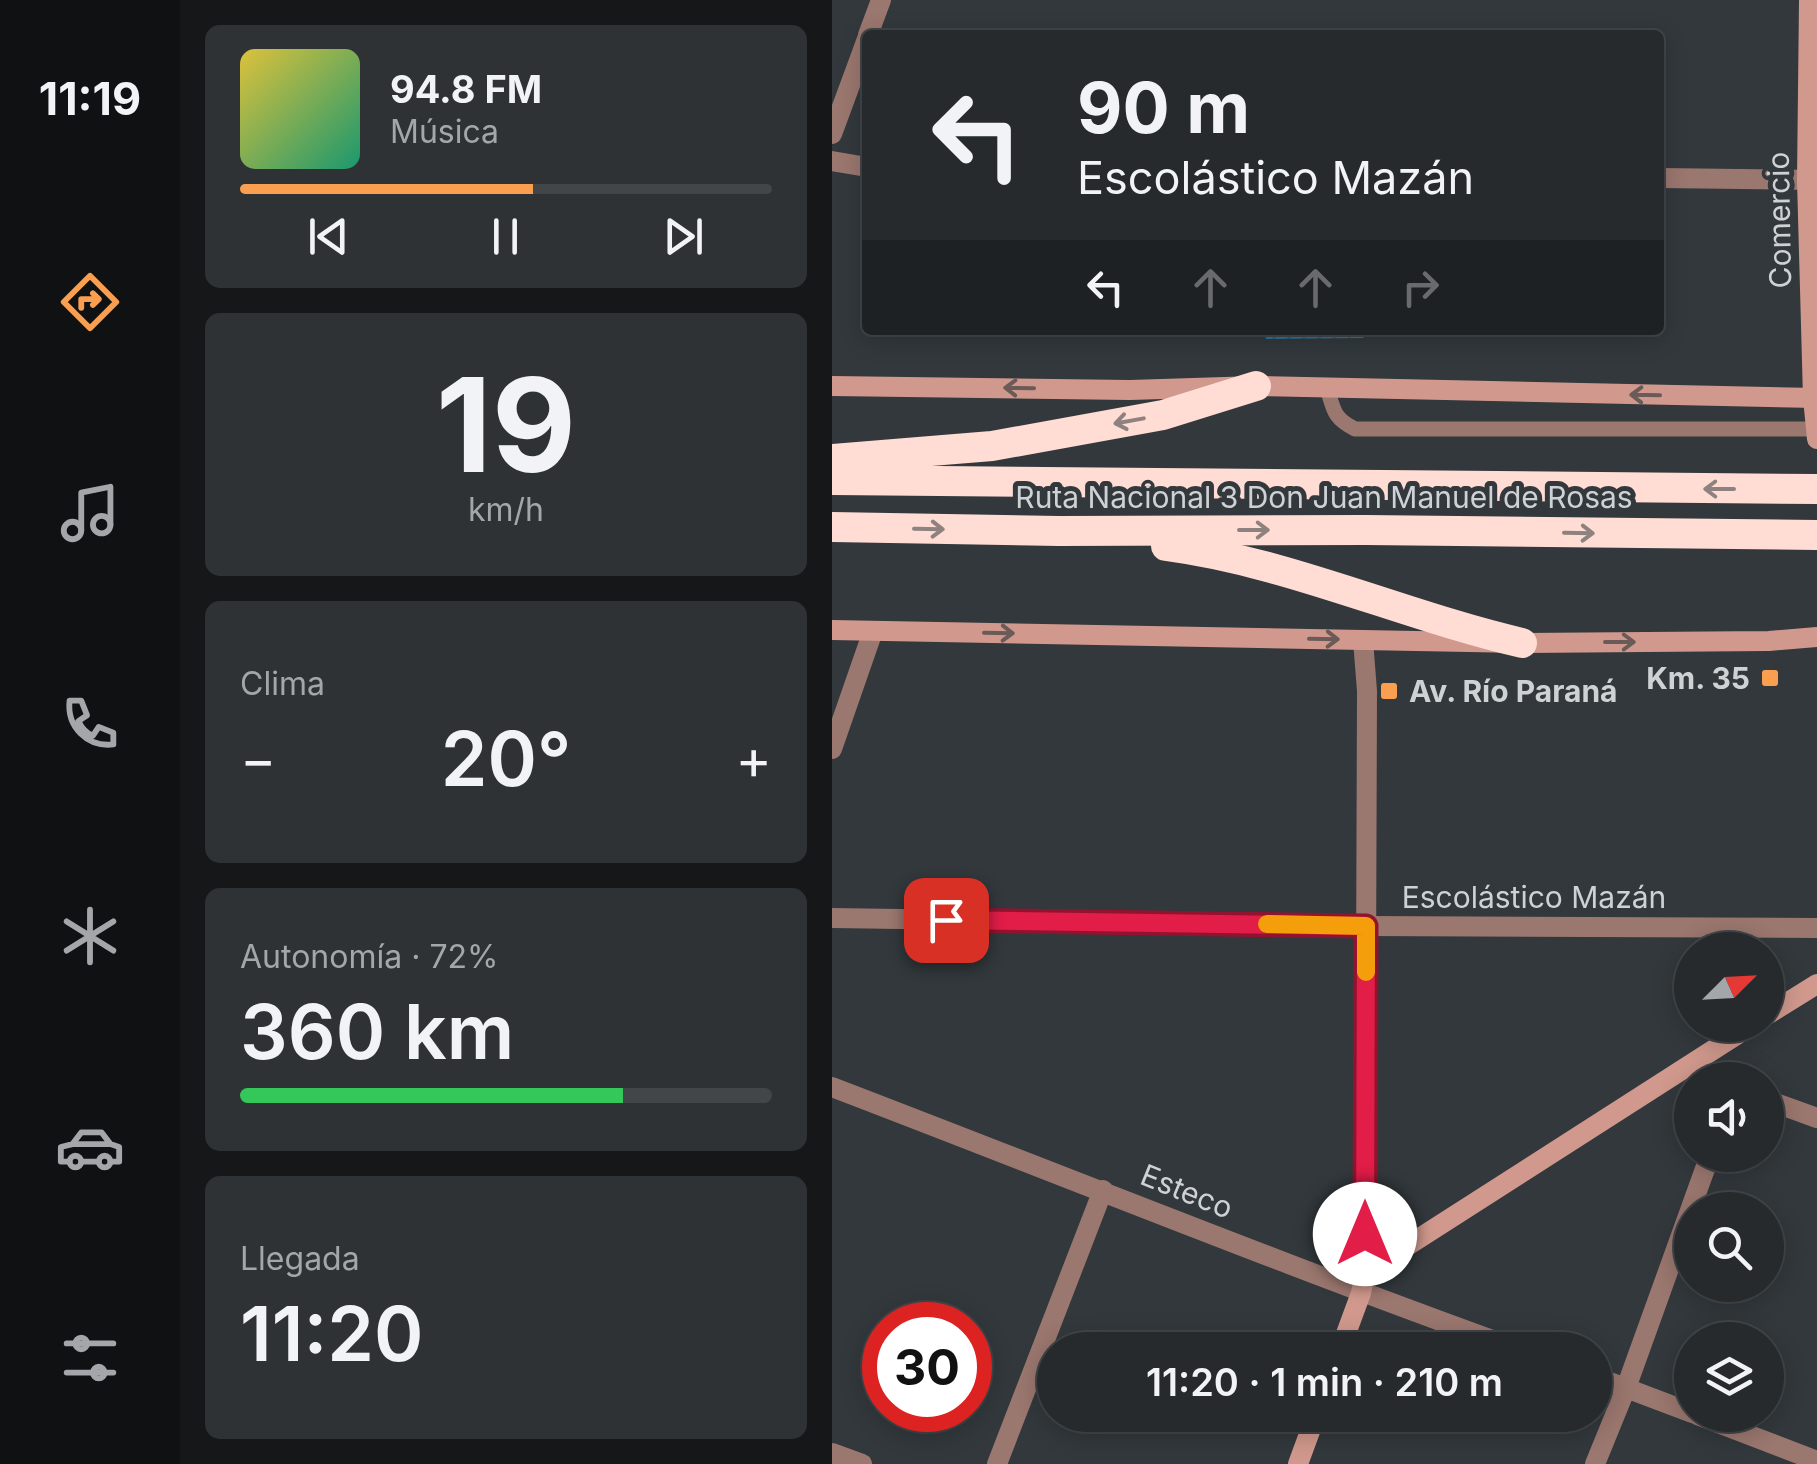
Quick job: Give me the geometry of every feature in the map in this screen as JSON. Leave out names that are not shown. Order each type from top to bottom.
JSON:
[{"type":"highway","points":[[832,459],[992,446],[1163,415],[1256,386]]},
{"type":"highway","name":"Ruta Nacional 3 Don Juan Manuel de Rosas","points":[[832,480],[1816,489]]},
{"type":"highway","name":"Ruta Nacional 3 Don Juan Manuel de Rosas","points":[[832,527],[1816,534]]},
{"type":"highway","points":[[1059,531],[1244,559],[1467,630],[1522,643]]},
{"type":"street","points":[[870,30],[881,0]]},
{"type":"street","name":"Comercio","points":[[1808,0],[1816,434]]},
{"type":"street","points":[[832,134],[862,53]]},
{"type":"street","points":[[832,161],[862,166]]},
{"type":"street","points":[[1664,178],[1812,180]]},
{"type":"street","points":[[832,386],[1130,390],[1256,386],[1814,398]]},
{"type":"street","points":[[832,630],[1522,643],[1768,641],[1816,637]]},
{"type":"street","points":[[832,749],[874,631]]},
{"type":"street","points":[[1346,1332],[1363,1283],[1366,690],[1363,640]]},
{"type":"street","name":"Escolástico Mazán","points":[[832,918],[1816,928]]},
{"type":"street","points":[[1784,1005],[1816,984]]},
{"type":"street","points":[[1695,1062],[1726,1042]]},
{"type":"street","points":[[1363,1283],[1674,1076]]},
{"type":"street","name":"Esteco","points":[[832,1087],[1363,1283],[1478,1332]]},
{"type":"street","points":[[1784,1106],[1816,1118]]},
{"type":"street","points":[[1595,1464],[1704,1172]]},
{"type":"street","points":[[997,1464],[1103,1190]]},
{"type":"street","points":[[1612,1383],[1674,1406]]},
{"type":"street","points":[[1298,1464],[1310,1432]]},
{"type":"street","points":[[1741,1432],[1816,1461]]},
{"type":"street","points":[[832,1453],[862,1464]]},
{"type":"lane","points":[[1327,388],[1341,422],[1355,429],[1816,434]]},
{"type":"building","points":[[1266,335],[1364,335],[1364,338],[1266,339]]},
{"type":"slow traffic","points":[[1267,924],[1366,926],[1366,972]]},
{"type":"place","name":"Km. 35","points":[[1770,678]]},
{"type":"place","name":"Av. Río Paraná","points":[[1389,691]]},
{"type":"route","points":[[946,920],[1366,926],[1365,1234]]}]
